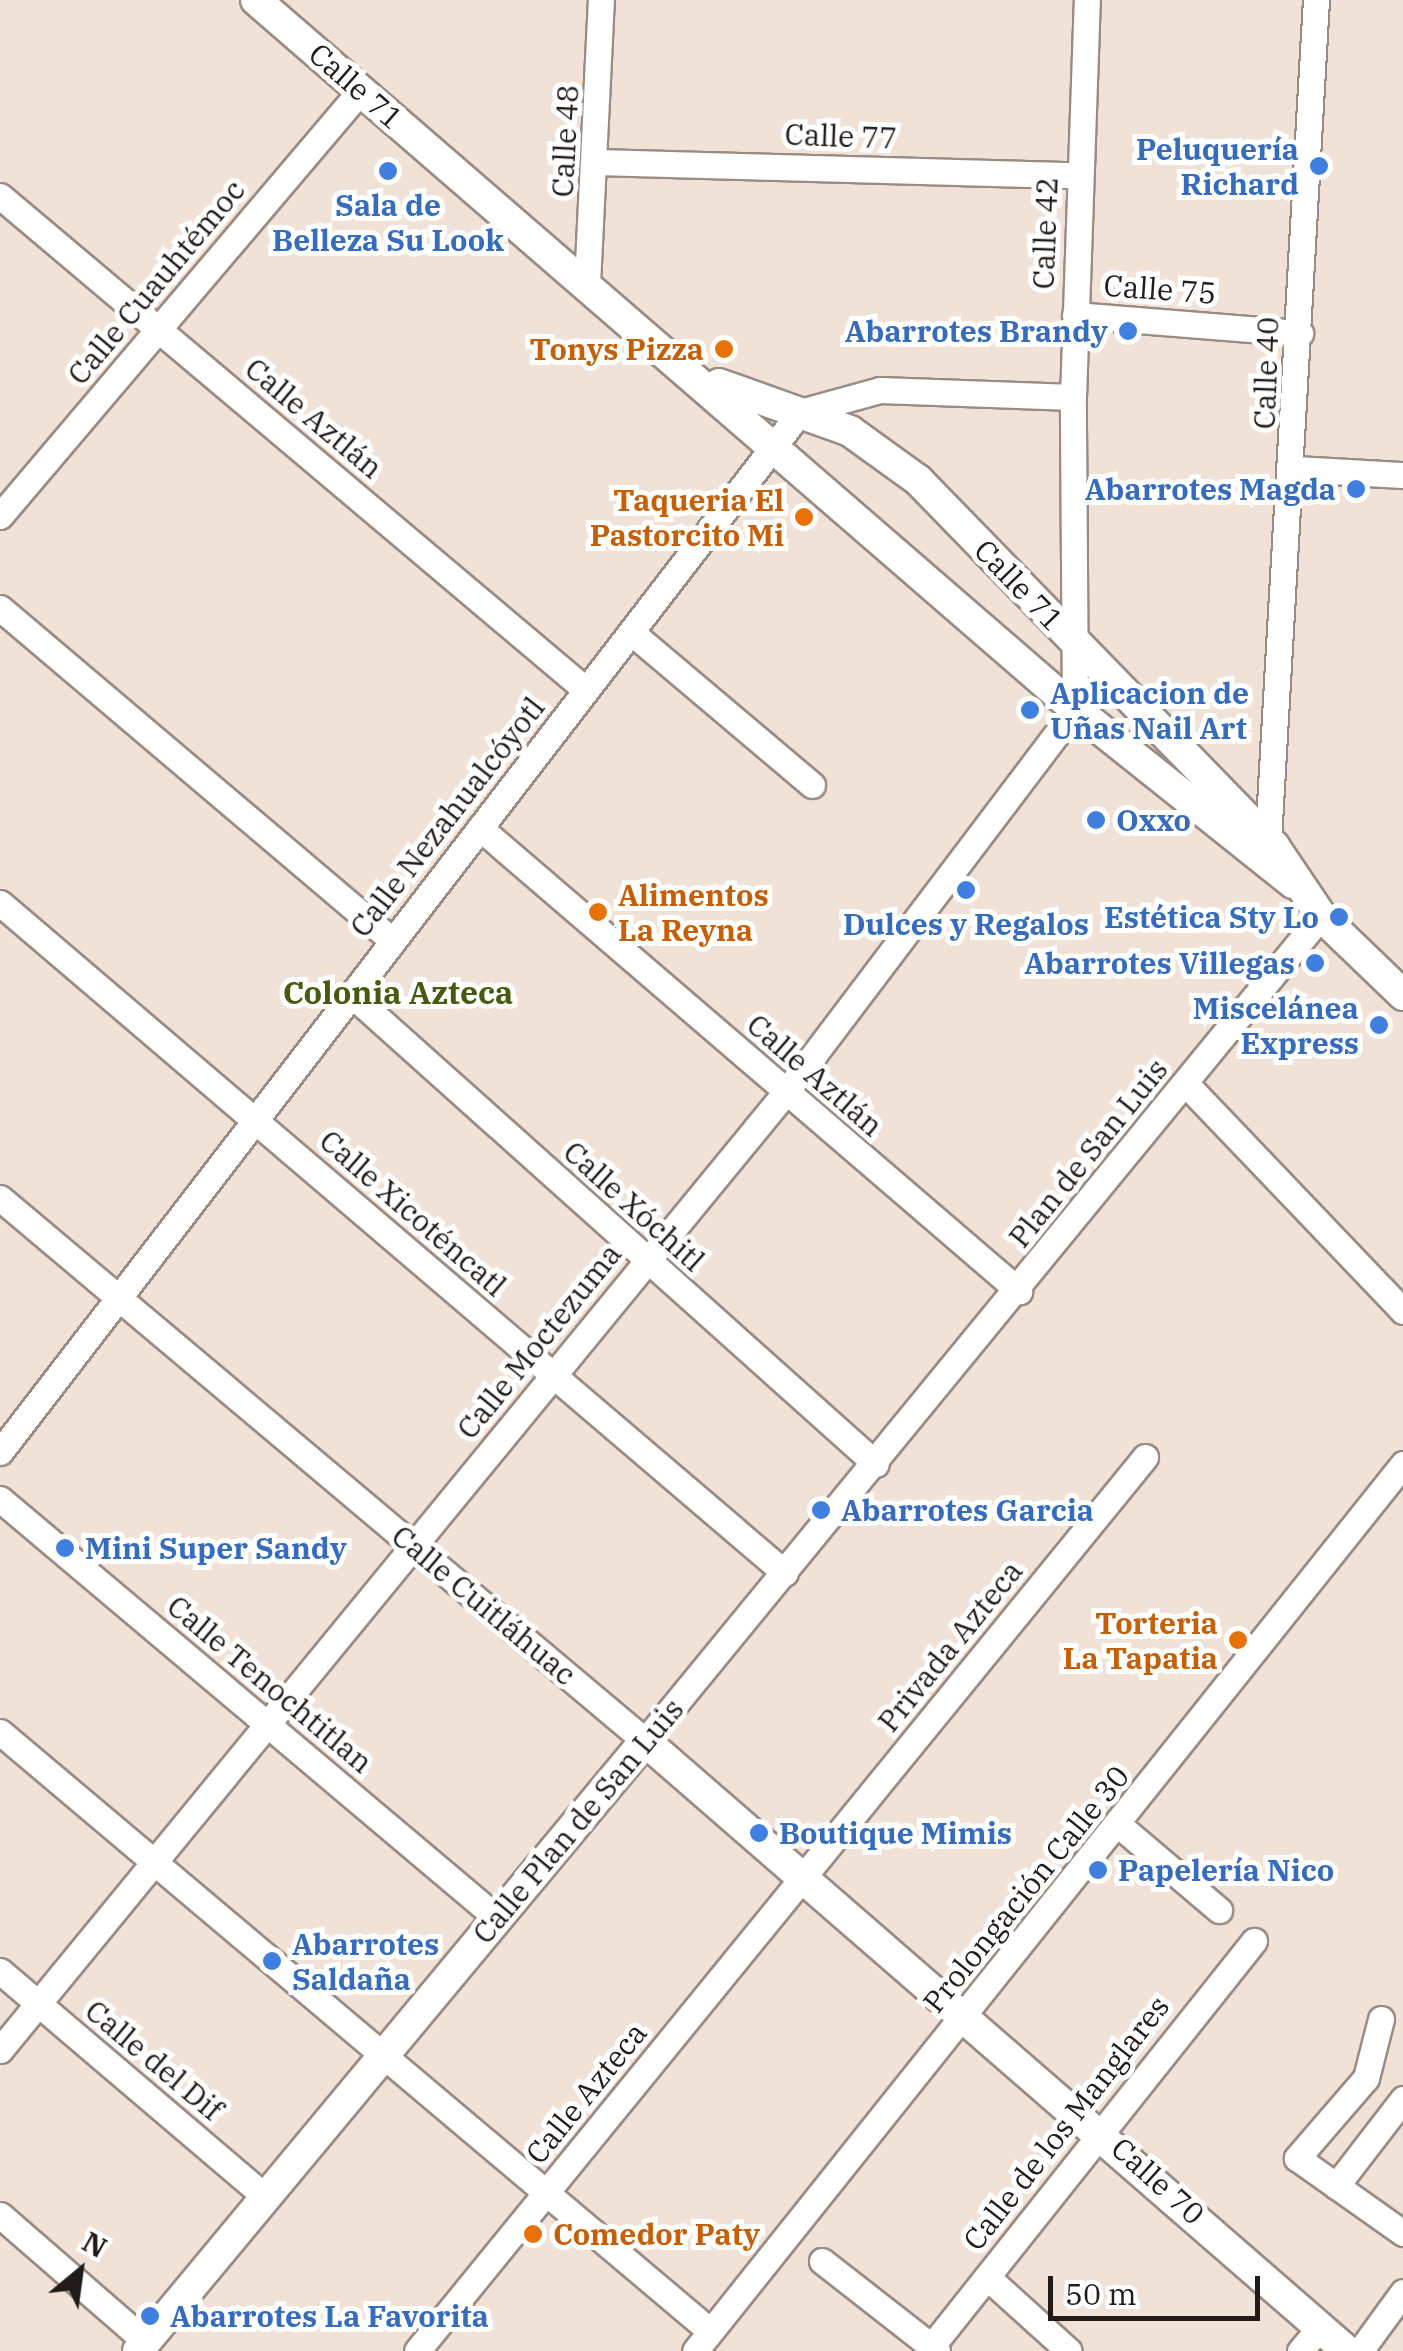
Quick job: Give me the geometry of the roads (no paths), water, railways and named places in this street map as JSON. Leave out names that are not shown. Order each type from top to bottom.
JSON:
[{"type":"street","name":"Calle 71","points":[[256,0],[776,443],[1075,710],[1268,856]]},
{"type":"street","name":"Calle 48","points":[[587,284],[600,162],[602,0]]},
{"type":"street","name":"Calle 42","points":[[1080,648],[1073,397],[1087,0]]},
{"type":"street","name":"Calle 40","points":[[1268,856],[1295,469],[1316,0]]},
{"type":"street","name":"Calle Cuauhtémoc","points":[[0,516],[361,90]]},
{"type":"street","name":"Calle 77","points":[[600,162],[1080,174]]},
{"type":"street","name":"Calle Aztlán","points":[[0,196],[586,690]]},
{"type":"street","name":"Calle 75","points":[[1075,315],[1300,332]]},
{"type":"street","name":"Calle 71","points":[[684,368],[800,412],[887,453],[1080,648],[1321,916],[1403,995]]},
{"type":"street","points":[[800,412],[880,390],[1073,397]]},
{"type":"street","name":"Calle Nezahualcóyotl","points":[[0,1452],[800,412]]},
{"type":"street","points":[[1295,469],[1403,475]]},
{"type":"street","points":[[0,608],[393,941]]},
{"type":"street","points":[[631,632],[812,784]]},
{"type":"street","points":[[1075,710],[1080,648]]},
{"type":"street","name":"Calle Moctezuma","points":[[0,2050],[270,1726],[785,1093],[1075,710]]},
{"type":"street","name":"Calle Aztlán","points":[[480,828],[1018,1291]]},
{"type":"street","name":"Calle Xicoténcatl","points":[[0,903],[784,1573]]},
{"type":"street","name":"Plan de San Luis","points":[[1018,1291],[1321,916]]},
{"type":"street","name":"Calle Xóchitl","points":[[352,995],[876,1464]]},
{"type":"street","points":[[1186,1084],[1403,1311]]},
{"type":"street","name":"Calle Cuitláhuac","points":[[0,1198],[966,2014]]},
{"type":"street","name":"Calle Plan de San Luis","points":[[142,2346],[1018,1291]]},
{"type":"street","name":"Privada Azteca","points":[[806,1876],[1145,1457]]},
{"type":"street","name":"Prolongación Calle 30","points":[[703,2341],[1120,1826],[1403,1464]]},
{"type":"street","name":"Calle Tenochtitlan","points":[[0,1499],[497,1918]]},
{"type":"street","points":[[0,1732],[546,2192],[703,2341]]},
{"type":"street","points":[[1120,1826],[1219,1910]]},
{"type":"street","name":"Calle Azteca","points":[[417,2351],[806,1876]]},
{"type":"street","name":"Calle de los Manglares","points":[[934,2349],[986,2276],[1254,1941]]},
{"type":"street","name":"Calle del Dif","points":[[0,1971],[266,2198]]},
{"type":"street","name":"Calle 70","points":[[966,2014],[1347,2351]]},
{"type":"street","points":[[1381,2020],[1366,2078],[1296,2158],[1403,2233]]},
{"type":"street","points":[[1336,2186],[1403,2098],[1366,2078]]},
{"type":"street","points":[[0,2215],[142,2346]]},
{"type":"street","points":[[822,2261],[934,2349]]},
{"type":"street","points":[[986,2276],[1070,2351]]},
{"type":"street","points":[[1360,2351],[1403,2292]]},
{"type":"street","points":[[1300,2351],[1320,2327]]},
{"type":"place","name":"Peluquería Richard","points":[[1319,166]]},
{"type":"place","name":"Sala de Belleza Su Look","points":[[388,171]]},
{"type":"place","name":"Abarrotes Brandy","points":[[1128,331]]},
{"type":"place","name":"Tonys Pizza","points":[[724,349]]},
{"type":"place","name":"Abarrotes Magda","points":[[1356,489]]},
{"type":"place","name":"Taqueria El Pastorcito Mi","points":[[804,517]]},
{"type":"place","name":"Aplicacion de Uñas Nail Art","points":[[1030,710]]},
{"type":"place","name":"Oxxo","points":[[1096,820]]},
{"type":"place","name":"Dulces y Regalos","points":[[966,890]]},
{"type":"place","name":"Alimentos La Reyna","points":[[598,912]]},
{"type":"place","name":"Estética Sty Lo","points":[[1339,917]]},
{"type":"place","name":"Abarrotes Villegas","points":[[1315,963]]},
{"type":"place","name":"Miscelánea Express","points":[[1379,1025]]},
{"type":"place","name":"Abarrotes Garcia","points":[[821,1510]]},
{"type":"place","name":"Mini Super Sandy","points":[[65,1548]]},
{"type":"place","name":"Torteria La Tapatia","points":[[1238,1640]]},
{"type":"place","name":"Boutique Mimis","points":[[759,1833]]},
{"type":"place","name":"Papelería Nico","points":[[1098,1870]]},
{"type":"place","name":"Abarrotes Saldaña","points":[[272,1961]]},
{"type":"place","name":"Comedor Paty","points":[[533,2234]]},
{"type":"place","name":"Abarrotes La Favorita","points":[[150,2316]]},
{"type":"district","name":"Colonia Azteca","points":[[398,992]]}]
